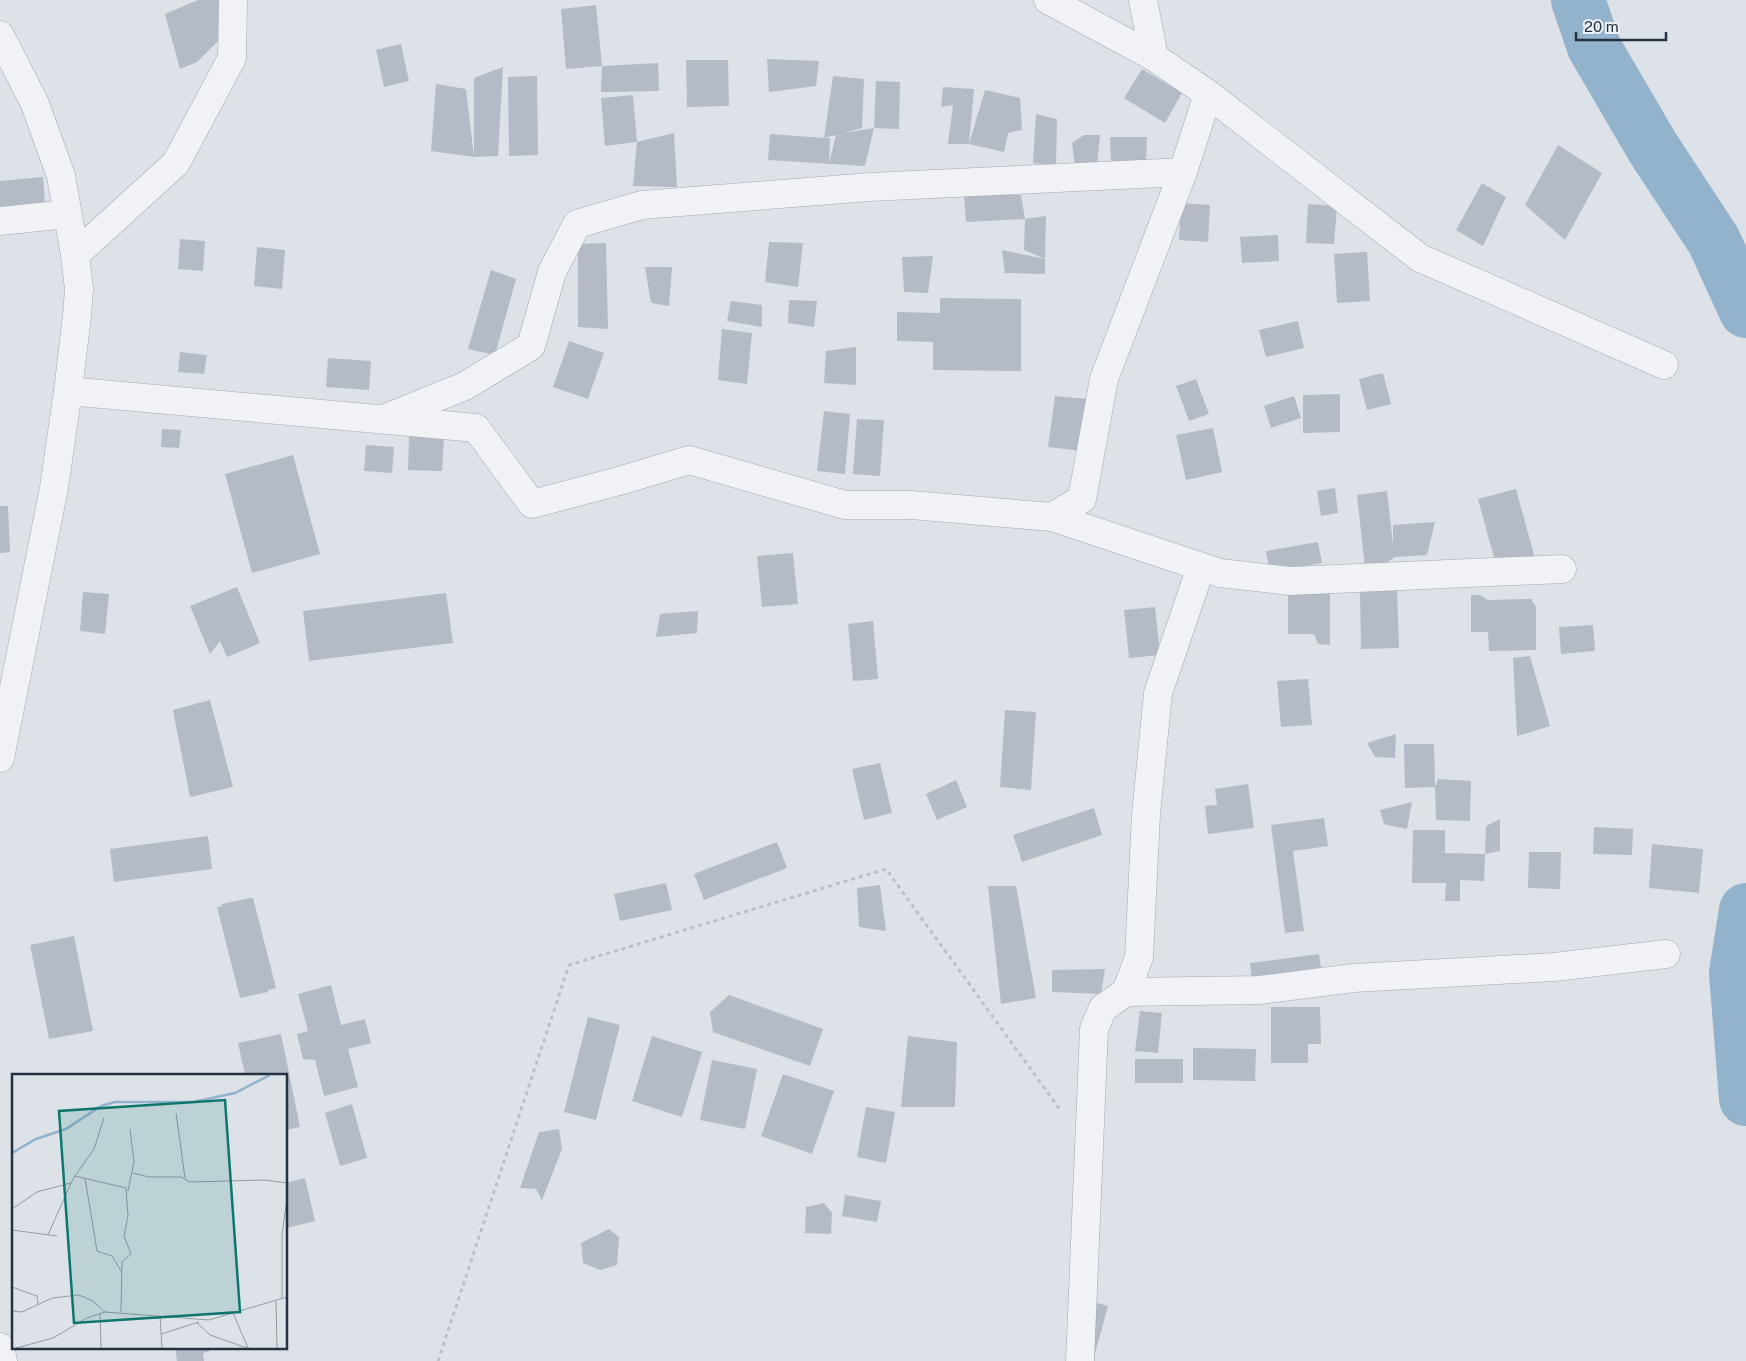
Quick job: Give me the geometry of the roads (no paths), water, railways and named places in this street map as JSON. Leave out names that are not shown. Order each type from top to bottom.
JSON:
[{"type":"street","points":[[75,255],[176,163],[232,58],[233,0]]},
{"type":"street","points":[[1048,0],[1154,57],[1208,94],[1420,258],[1664,365]]},
{"type":"street","points":[[1143,0],[1154,57]]},
{"type":"street","points":[[0,35],[35,104],[60,176],[75,255],[78,298],[68,391],[54,488],[5,709],[0,758]]},
{"type":"street","points":[[1052,517],[1082,500],[1104,379],[1183,172],[1208,94]]},
{"type":"street","points":[[383,419],[465,386],[530,346],[552,272],[577,224],[642,206],[662,204],[870,187],[1183,172]]},
{"type":"street","points":[[0,221],[68,214]]},
{"type":"street","points":[[68,391],[476,428],[532,504],[689,460],[844,505],[911,506],[1052,517],[1220,573],[1290,581],[1562,569]]},
{"type":"street","points":[[1126,992],[1138,957],[1146,814],[1158,693],[1201,567]]},
{"type":"street","points":[[1080,1361],[1094,1029],[1103,1008],[1126,992],[1259,990],[1354,978],[1554,967],[1666,954]]},
{"type":"street","points":[[0,1347],[3,1361]]},
{"type":"waterway","points":[[1578,0],[1594,47],[1653,148],[1714,241],[1746,311]]},
{"type":"waterway","points":[[1746,910],[1736,973],[1746,1099]]}]
